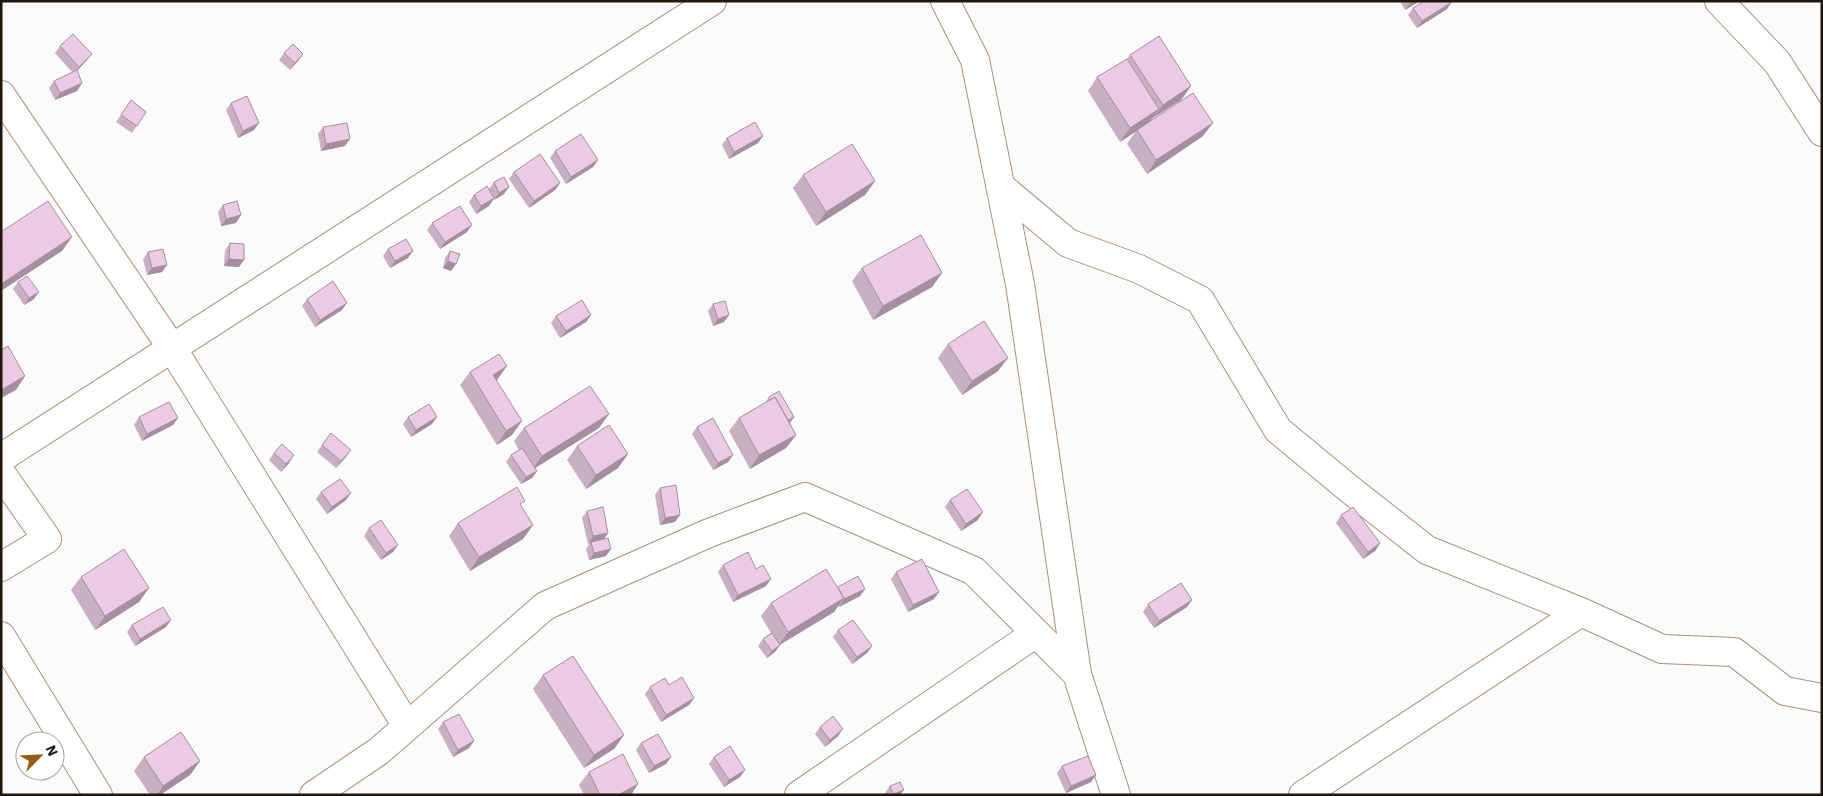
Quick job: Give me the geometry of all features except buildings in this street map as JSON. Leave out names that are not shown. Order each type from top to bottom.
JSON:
[{"type":"street","points":[[1,458],[712,1]]},
{"type":"street","points":[[945,1],[975,60],[1020,284],[1077,674],[1116,795]]},
{"type":"street","points":[[1719,1],[1777,62],[1822,132]]},
{"type":"street","points":[[1,94],[172,348],[407,726]]},
{"type":"street","points":[[1000,186],[1068,243],[1139,269],[1200,300],[1278,430],[1353,492],[1428,550],[1580,612],[1662,649],[1734,652],[1785,691],[1822,698]]},
{"type":"street","points":[[1,472],[47,540],[1,567]]},
{"type":"street","points":[[314,795],[380,750],[545,606],[709,533],[805,497],[974,571],[1077,674]]},
{"type":"street","points":[[1303,795],[1580,612]]},
{"type":"street","points":[[799,795],[1036,633]]},
{"type":"street","points":[[1,636],[98,795]]}]
